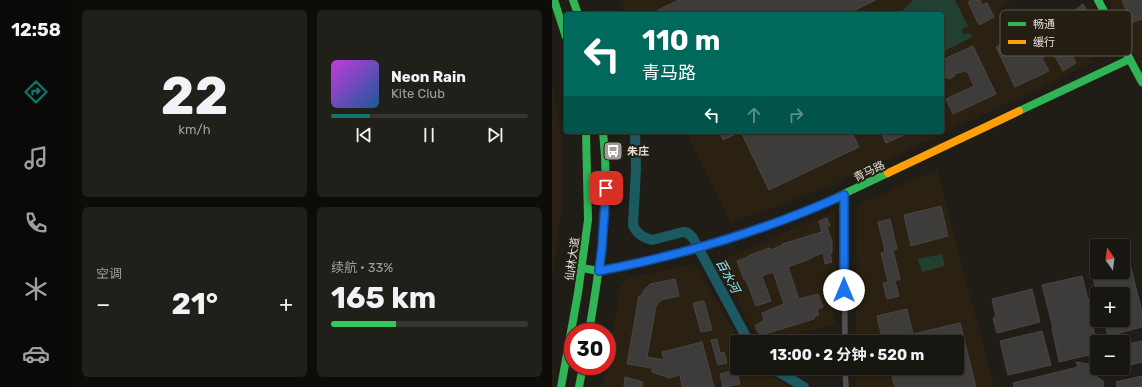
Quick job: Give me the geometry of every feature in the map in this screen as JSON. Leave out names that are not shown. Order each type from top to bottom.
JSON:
[{"type":"street","points":[[554,0],[564,30]]},
{"type":"street","points":[[573,0],[577,12]]},
{"type":"street","points":[[1098,0],[1103,10]]},
{"type":"street","points":[[1128,56],[1142,82]]},
{"type":"street","name":"青马路","points":[[582,268],[599,271],[635,264],[693,250],[759,229],[844,195],[1130,59]]},
{"type":"street","name":"仙林大道","points":[[561,387],[582,268],[588,216],[586,134]]},
{"type":"street","points":[[590,323],[599,271],[605,218],[606,188],[603,134]]},
{"type":"street","points":[[844,195],[844,335]]},
{"type":"street","points":[[588,216],[605,218]]},
{"type":"street","points":[[579,387],[581,375]]},
{"type":"street","points":[[845,375],[846,387]]},
{"type":"shaded area","points":[[619,0],[1012,0],[998,7],[1003,10],[1000,10],[1000,56],[1084,56],[1094,62],[944,133],[944,12],[625,12]]},
{"type":"shaded area","points":[[1108,0],[1142,0],[1142,71],[1132,50],[1132,10],[1113,10]]},
{"type":"shaded area","points":[[552,84],[561,133],[562,206],[552,283]]},
{"type":"shaded area","points":[[687,134],[941,134],[835,184],[731,222]]},
{"type":"shaded area","points":[[937,170],[994,387],[856,387],[856,375],[964,375],[964,335],[856,335],[857,205]]},
{"type":"shaded area","points":[[835,211],[834,324],[790,335],[757,335],[744,315],[722,260]]},
{"type":"shaded area","points":[[695,264],[737,335],[730,335],[730,375],[772,375],[791,387],[602,387],[604,375],[616,375],[616,323],[614,323],[621,287],[627,278]]},
{"type":"green space","points":[[913,0],[955,0],[968,26],[962,29],[963,34],[969,33],[973,37],[944,51],[944,12],[901,12]]},
{"type":"green space","points":[[942,254],[945,266],[922,272],[918,259]]},
{"type":"building","points":[[679,0],[876,0],[851,12],[659,12],[658,10]]},
{"type":"building","points":[[971,0],[980,0],[982,5],[987,3],[994,17],[979,25],[968,2]]},
{"type":"building","points":[[1122,0],[1142,0],[1142,19],[1132,23],[1132,10],[1126,10]]},
{"type":"building","points":[[1083,4],[1087,10],[1075,10]]},
{"type":"building","points":[[1000,45],[1000,55],[996,47]]},
{"type":"building","points":[[973,46],[996,94],[953,114],[946,99],[974,86],[968,73],[965,71],[954,74],[955,76],[949,79],[948,77],[944,79],[944,59]]},
{"type":"building","points":[[1000,56],[1045,56],[1042,58],[1049,71],[1015,87]]},
{"type":"building","points":[[1055,56],[1072,56],[1076,63],[1063,71]]},
{"type":"building","points":[[720,134],[736,134],[723,140]]},
{"type":"building","points":[[742,134],[853,134],[859,147],[769,190]]},
{"type":"building","points":[[882,134],[906,134],[886,143]]},
{"type":"building","points":[[941,206],[948,236],[911,246],[904,215]]},
{"type":"building","points":[[827,218],[830,226],[827,227],[832,242],[832,253],[830,254],[832,262],[825,264],[823,253],[788,267],[799,299],[818,294],[823,307],[817,309],[819,315],[814,317],[814,319],[765,334],[766,335],[760,335],[755,326],[764,320],[762,313],[784,304],[773,272],[762,276],[771,301],[756,306],[737,261],[769,248],[770,250],[783,245],[782,244],[822,232],[819,221]]},
{"type":"building","points":[[890,219],[897,249],[893,250],[900,279],[895,281],[899,296],[887,299],[883,283],[888,282],[881,253],[885,251],[878,222]]},
{"type":"building","points":[[1130,264],[1142,312],[1142,327],[1108,335],[1106,327],[1130,327],[1130,287],[1095,287],[1093,279],[1130,279]]},
{"type":"building","points":[[1082,276],[1090,306],[1090,327],[1093,327],[1095,335],[1090,335],[1090,355],[1059,362],[1053,328],[1042,285]]},
{"type":"building","points":[[675,279],[679,296],[661,300],[656,306],[647,357],[664,360],[662,352],[702,342],[714,387],[682,386],[680,375],[669,378],[652,372],[652,368],[627,364],[639,296],[641,296],[650,284]]},
{"type":"building","points":[[1032,289],[1040,322],[997,333],[993,318],[996,317],[992,299]]},
{"type":"building","points":[[704,301],[712,330],[701,332],[693,303]]},
{"type":"building","points":[[907,309],[913,334],[960,323],[963,335],[881,335],[877,316]]},
{"type":"building","points":[[1042,331],[1051,365],[1008,375],[1000,341]]},
{"type":"building","points":[[717,339],[720,353],[724,352],[727,363],[718,365],[711,340]]},
{"type":"building","points":[[964,339],[976,387],[895,387],[892,375],[964,375]]},
{"type":"building","points":[[1142,341],[1142,362],[1130,365],[1130,344]]},
{"type":"building","points":[[1076,362],[1090,365],[1090,375],[1096,375],[1103,381],[1104,387],[1014,387],[1013,383],[1078,367]]},
{"type":"building","points":[[730,372],[730,375],[737,375],[740,384],[723,387],[720,374]]},
{"type":"building","points":[[1142,376],[1142,387],[1117,387],[1116,382]]},
{"type":"building","points":[[625,377],[643,382],[642,387],[624,387]]},
{"type":"waterway","name":"百水河","points":[[635,134],[636,169],[634,228],[641,235],[652,240],[683,232],[688,233],[693,238],[745,335]]},
{"type":"waterway","name":"百水河","points":[[784,375],[804,387]]},
{"type":"traffic: fast","points":[[554,0],[564,31]]},
{"type":"traffic: fast","points":[[573,0],[577,12]]},
{"type":"traffic: fast","points":[[1098,0],[1103,10]]},
{"type":"traffic: fast","points":[[1128,56],[1142,82]]},
{"type":"traffic: fast","points":[[1019,111],[1130,59]]},
{"type":"traffic: fast","points":[[561,387],[578,293],[588,220],[586,134]]},
{"type":"traffic: fast","points":[[590,323],[597,282],[605,208],[606,183],[603,134]]},
{"type":"traffic: fast","points":[[582,268],[599,271],[693,250],[759,229],[818,206],[888,173]]},
{"type":"traffic: fast","points":[[579,387],[581,375]]},
{"type":"traffic: slow","points":[[888,173],[1019,111]]},
{"type":"place","name":"朱庄","points":[[613,151]]},
{"type":"route","points":[[606,188],[605,218],[599,271],[693,250],[759,229],[844,195],[844,290]]}]
